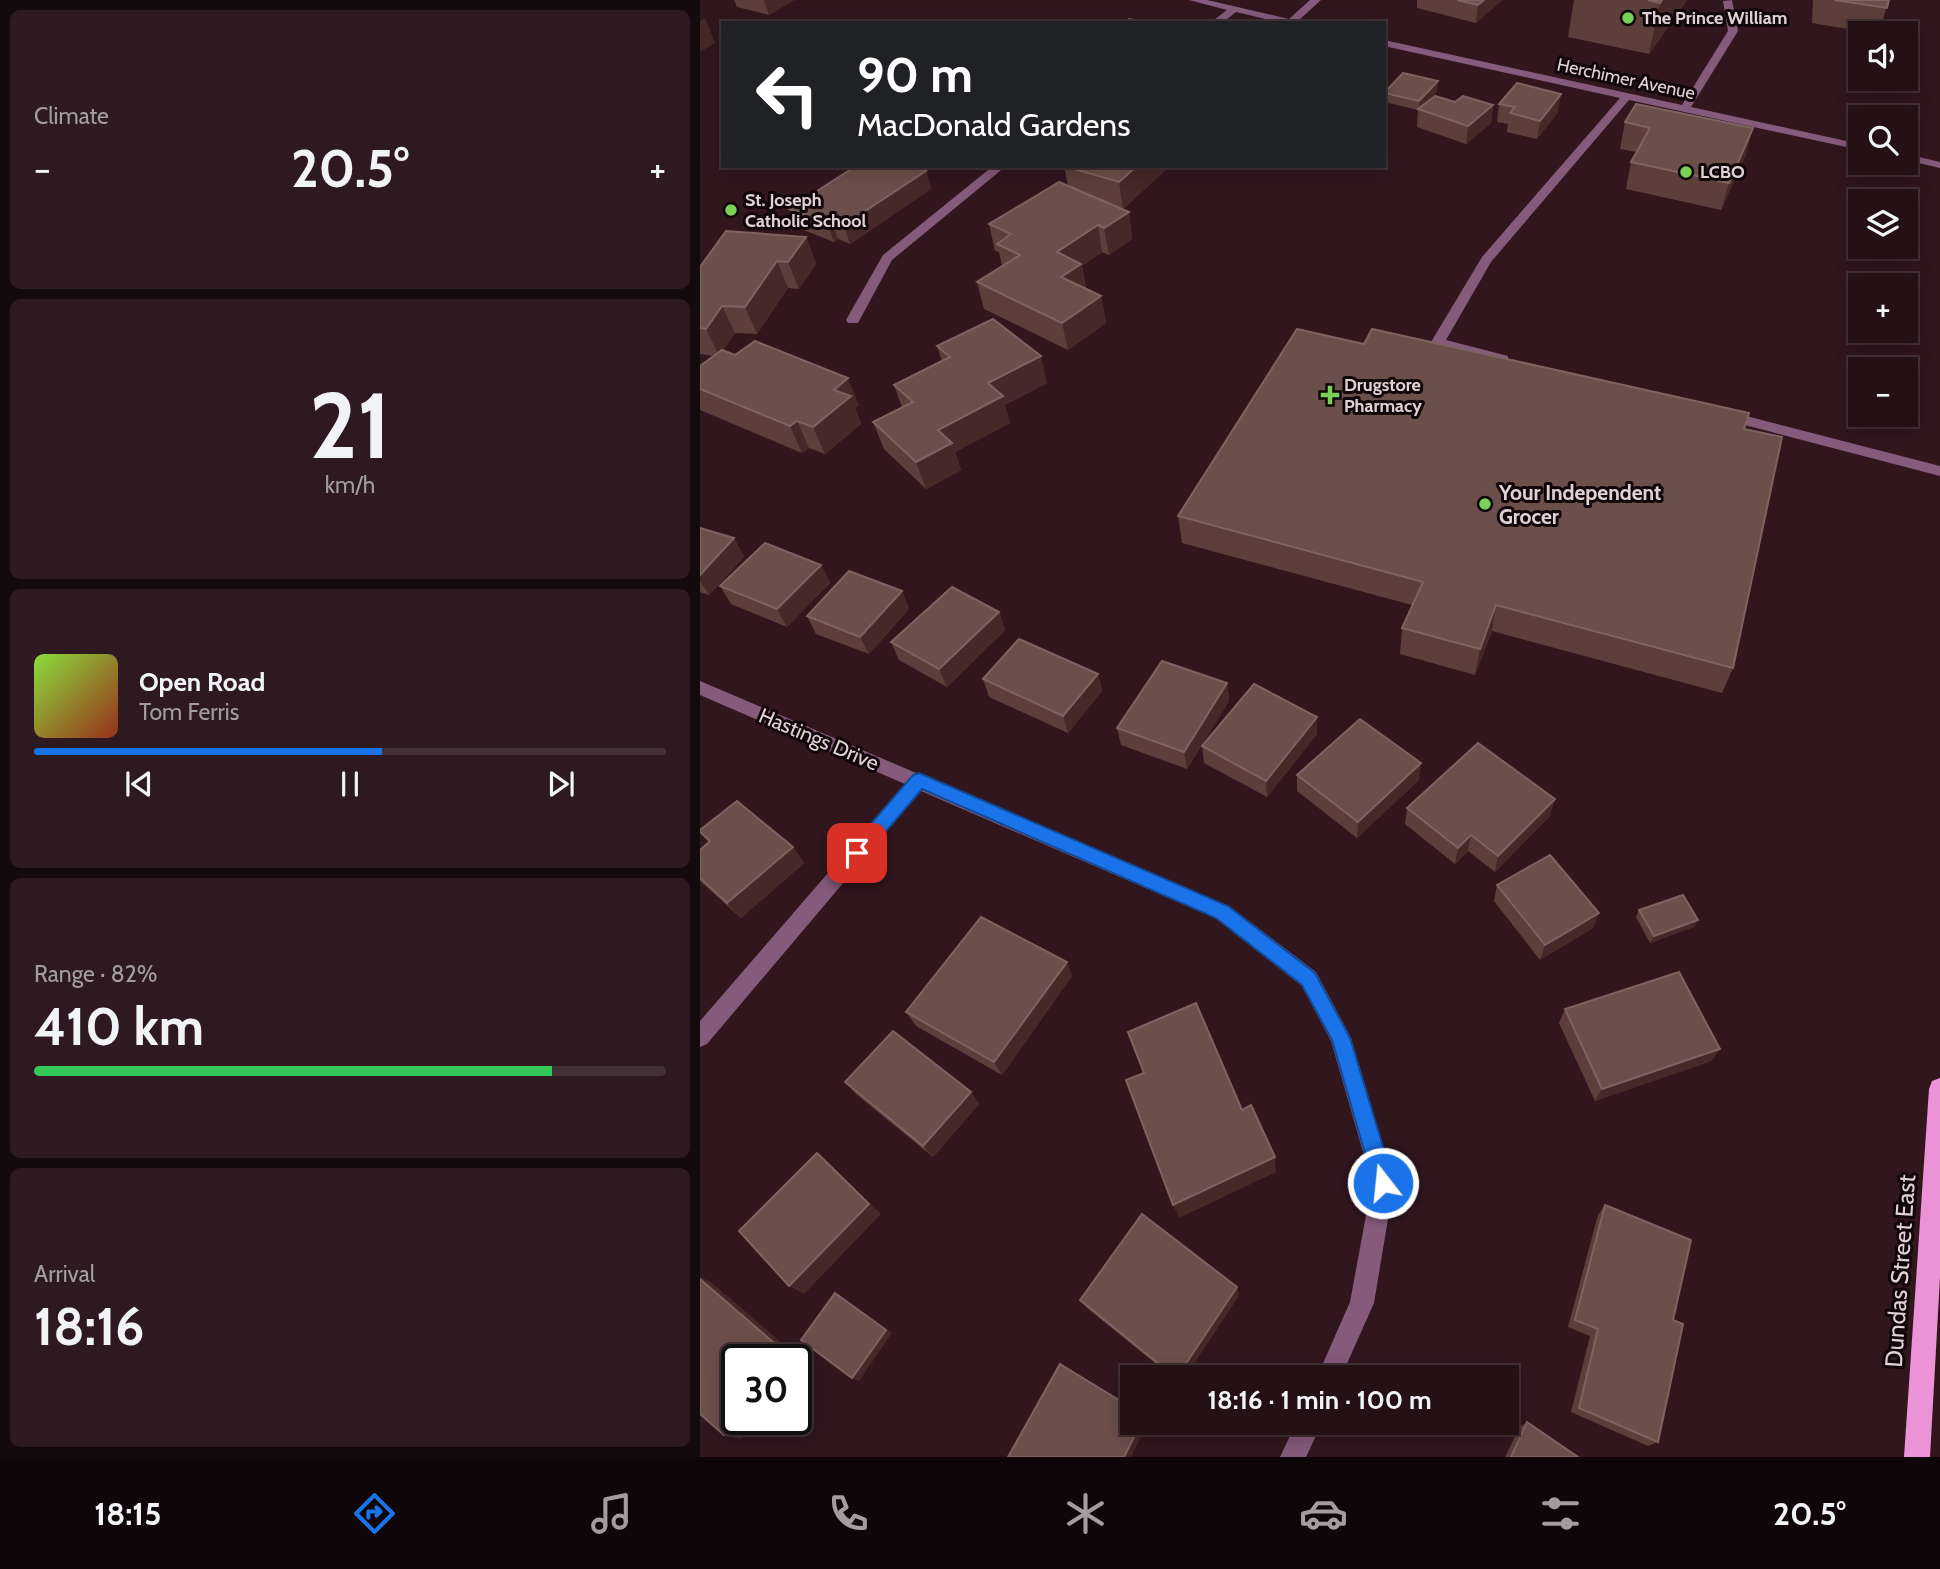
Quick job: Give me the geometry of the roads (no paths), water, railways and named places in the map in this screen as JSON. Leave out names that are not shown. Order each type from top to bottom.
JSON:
[{"type":"main road","name":"Dundas Street East","points":[[1917,1457],[1940,1089]]},
{"type":"street","points":[[1194,0],[1289,21]]},
{"type":"street","points":[[1294,21],[1316,0]]},
{"type":"street","points":[[1684,110],[1733,31],[1728,1]]},
{"type":"street","points":[[1218,21],[1235,9]]},
{"type":"street","name":"Herchimer Avenue","points":[[1386,43],[1848,144]]},
{"type":"street","points":[[1515,362],[1438,342],[1486,260],[1626,97]]},
{"type":"street","points":[[1918,159],[1940,164]]},
{"type":"street","points":[[853,320],[887,258],[998,168]]},
{"type":"street","points":[[1711,412],[1940,471]]},
{"type":"street","name":"Hastings Drive","points":[[700,688],[1222,912],[1309,979],[1340,1038],[1383,1183],[1362,1303],[1334,1365]]},
{"type":"street","points":[[700,1037],[919,780]]},
{"type":"street","points":[[1293,1457],[1303,1435]]},
{"type":"place","name":"The Prince William","points":[[1628,18]]},
{"type":"place","name":"LCBO","points":[[1686,172]]},
{"type":"place","name":"St. Joseph Catholic School","points":[[731,210]]},
{"type":"place","name":"Drugstore Pharmacy","points":[[1330,395]]},
{"type":"place","name":"Your Independent Grocer","points":[[1485,504]]}]
